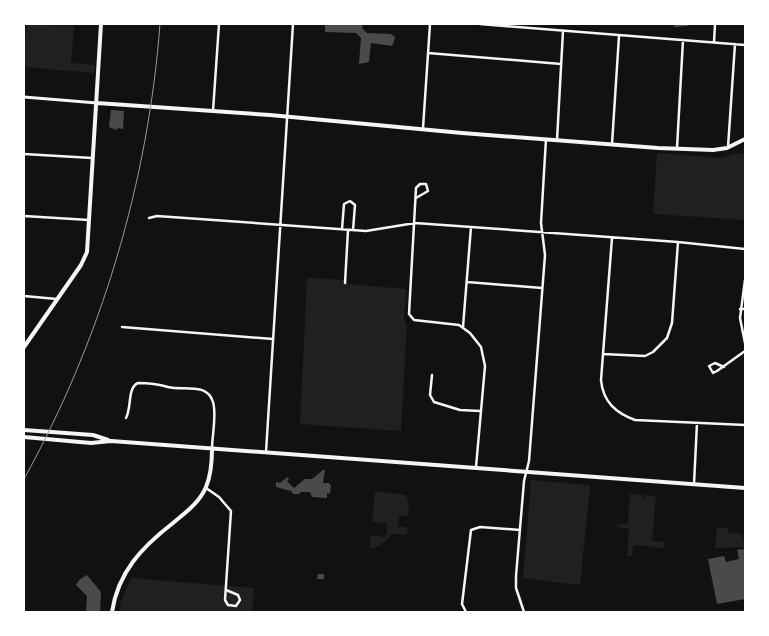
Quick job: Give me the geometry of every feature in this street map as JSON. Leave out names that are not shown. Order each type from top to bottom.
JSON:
[{"type":"main road","points":[[24,347],[81,265],[87,252],[101,24]]},
{"type":"main road","points":[[97,103],[286,116],[557,140],[676,148],[713,150],[728,148],[745,139]]},
{"type":"main road","points":[[24,430],[93,435],[111,441]]},
{"type":"main road","points":[[24,437],[90,443],[111,441],[745,488]]},
{"type":"main road","points":[[112,612],[123,576],[134,559],[153,539],[191,508],[206,488],[212,449]]},
{"type":"street","points":[[213,111],[219,24]]},
{"type":"street","points":[[266,452],[293,24]]},
{"type":"street","points":[[423,128],[430,24]]},
{"type":"street","points":[[480,24],[745,45]]},
{"type":"street","points":[[714,42],[716,24]]},
{"type":"street","points":[[557,140],[563,31]]},
{"type":"street","points":[[612,144],[619,36]]},
{"type":"street","points":[[676,148],[683,40]]},
{"type":"street","points":[[728,148],[734,44]]},
{"type":"street","points":[[428,53],[561,64]]},
{"type":"street","points":[[24,97],[97,103]]},
{"type":"street","points":[[522,612],[516,588],[543,288],[545,255],[542,232],[546,139]]},
{"type":"street","points":[[24,154],[93,158]]},
{"type":"street","points":[[416,198],[428,191],[426,184],[418,186],[416,198],[410,317],[414,320],[454,323],[463,327],[477,340],[484,355],[476,467]]},
{"type":"street","points":[[342,229],[344,204],[350,202],[355,205],[354,230]]},
{"type":"street","points":[[24,216],[89,220]]},
{"type":"street","points":[[149,218],[157,216],[366,231],[414,223],[678,242],[745,249]]},
{"type":"street","points":[[463,327],[471,228]]},
{"type":"street","points":[[345,283],[348,230]]},
{"type":"street","points":[[612,238],[602,387],[614,409],[635,420],[745,424]]},
{"type":"street","points":[[603,354],[645,356],[653,352],[667,338],[672,324],[678,242]]},
{"type":"street","points":[[745,280],[740,309],[740,327],[745,343]]},
{"type":"street","points":[[467,282],[543,288]]},
{"type":"street","points":[[24,296],[57,300]]},
{"type":"street","points":[[740,309],[745,309]]},
{"type":"street","points":[[122,327],[274,339]]},
{"type":"street","points":[[724,367],[715,362],[709,366],[713,372],[724,367],[745,351]]},
{"type":"street","points":[[432,375],[430,395],[434,402],[460,410],[480,411]]},
{"type":"street","points":[[126,418],[130,410],[132,389],[138,383],[163,384],[168,387],[204,391],[210,394],[214,406],[212,449]]},
{"type":"street","points":[[694,484],[697,423]]},
{"type":"street","points":[[206,488],[219,497],[231,511],[225,603],[230,606],[236,606],[240,600],[238,595],[226,590]]},
{"type":"street","points":[[466,612],[462,604],[471,530],[480,527],[520,530]]},
{"type":"shaded area","points":[[27,24],[74,26],[71,63],[95,65],[94,73],[24,67],[24,34],[26,34]]},
{"type":"shaded area","points":[[657,153],[721,158],[737,153],[745,154],[745,220],[653,214]]},
{"type":"shaded area","points":[[307,278],[347,280],[348,284],[406,289],[404,320],[407,324],[401,431],[300,424]]},
{"type":"shaded area","points":[[531,480],[590,485],[580,585],[523,578]]},
{"type":"shaded area","points":[[375,491],[406,495],[409,505],[408,516],[399,515],[398,526],[408,528],[407,534],[390,534],[389,538],[378,547],[375,545],[375,548],[357,547],[370,547],[371,536],[386,537],[387,523],[372,522]]},
{"type":"shaded area","points":[[630,494],[642,495],[644,500],[645,495],[656,496],[652,541],[664,542],[664,548],[633,545],[632,556],[627,556],[629,529],[617,527],[617,524],[628,524]]},
{"type":"shaded area","points":[[717,527],[728,528],[728,533],[742,534],[745,547],[715,548]]},
{"type":"shaded area","points":[[131,578],[254,588],[252,612],[119,612],[121,601]]},
{"type":"building","points":[[325,24],[363,24],[362,28],[367,33],[391,34],[395,37],[392,46],[371,43],[369,62],[359,64],[361,38],[356,33],[325,32]]},
{"type":"building","points":[[675,24],[688,24],[688,26],[674,27]]},
{"type":"building","points":[[111,110],[124,111],[123,129],[117,128],[117,130],[109,127]]},
{"type":"building","points":[[325,470],[323,483],[329,483],[331,486],[330,494],[327,493],[327,498],[312,497],[310,492],[293,494],[291,491],[276,487],[276,482],[280,483],[287,477],[289,479],[287,481],[294,488],[305,479],[312,479]]},
{"type":"building","points":[[745,549],[745,599],[717,604],[708,559],[724,556],[726,562],[739,559],[737,550]]},
{"type":"building","points":[[318,574],[324,574],[324,579],[317,579]]},
{"type":"building","points":[[87,575],[101,592],[100,612],[86,612],[87,596],[76,585],[79,580]]},
{"type":"railway","points":[[24,479],[76,372],[98,316],[116,259],[145,143],[154,84],[160,24]]}]
